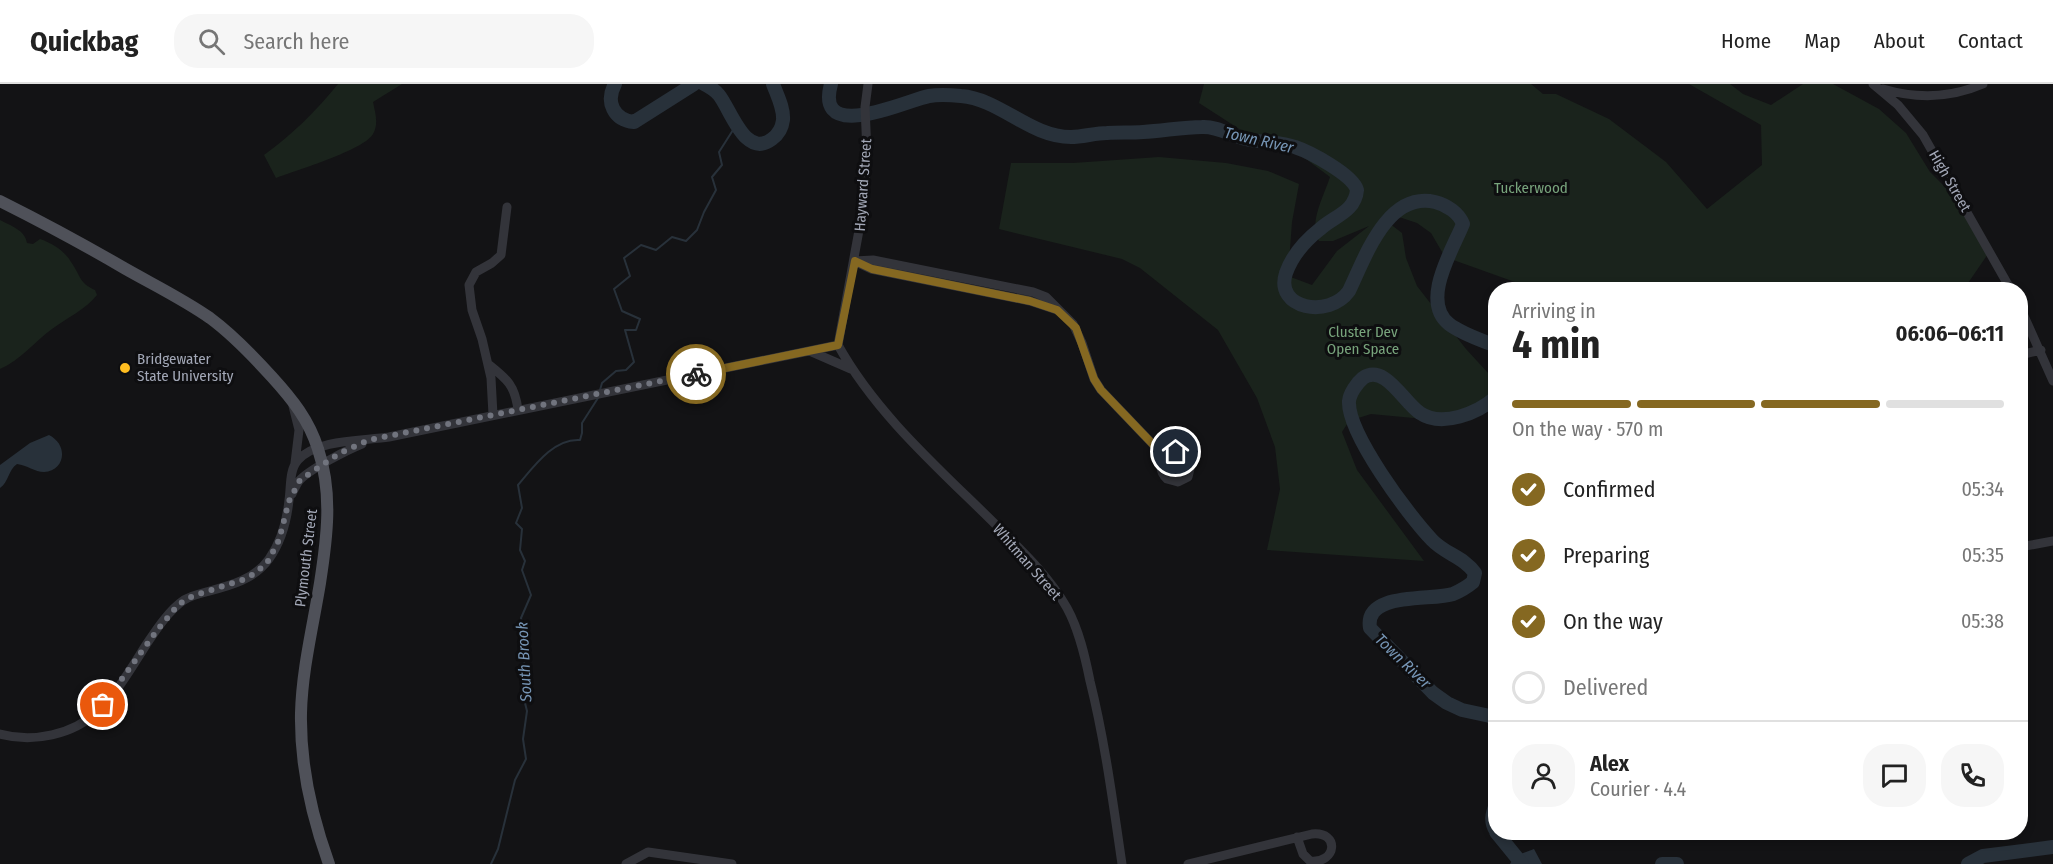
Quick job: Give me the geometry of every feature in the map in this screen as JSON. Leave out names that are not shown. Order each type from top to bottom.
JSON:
[{"type":"main road","name":"Plymouth Street","points":[[0,201],[77,241],[204,314],[244,347],[291,398],[304,417],[318,448],[322,466],[327,491],[327,530],[304,681],[301,731],[311,801],[329,864]]},
{"type":"street","name":"Hayward Street","points":[[838,345],[855,261],[866,189],[868,84]]},
{"type":"street","points":[[1876,86],[1898,94],[1919,96],[1952,93],[1983,84]]},
{"type":"street","name":"High Street","points":[[1876,86],[1898,105],[1923,135],[2006,282]]},
{"type":"street","points":[[493,415],[491,378],[482,339],[472,310],[469,285],[476,272],[501,255],[507,207]]},
{"type":"street","points":[[855,261],[873,260],[968,284],[1037,293],[1048,299],[1076,328],[1094,379],[1101,390],[1165,457]]},
{"type":"street","points":[[2028,323],[2053,381]]},
{"type":"street","points":[[291,478],[298,460],[318,448],[343,442],[369,440],[838,345]]},
{"type":"street","name":"Whitman Street","points":[[838,345],[851,369],[911,440],[1038,569],[1067,608],[1077,631],[1095,699],[1112,790],[1122,864]]},
{"type":"street","points":[[2028,353],[2041,350]]},
{"type":"street","points":[[811,352],[851,369]]},
{"type":"street","points":[[488,364],[508,379],[516,396],[518,410]]},
{"type":"street","points":[[0,734],[24,738],[49,735],[74,727],[96,713],[179,604],[193,596],[245,579],[262,567],[279,540],[289,501],[299,437],[291,398]]},
{"type":"street","points":[[289,501],[300,480],[340,453],[369,440]]},
{"type":"street","points":[[2028,546],[2053,541]]},
{"type":"street","points":[[1188,864],[1298,837]]},
{"type":"street","points":[[626,864],[648,852],[732,864]]},
{"type":"green space","points":[[338,84],[402,84],[373,102],[376,126],[373,134],[367,140],[344,153],[276,178],[264,155],[303,122]]},
{"type":"green space","points":[[1204,84],[1531,84],[1543,94],[1556,94],[1609,119],[1666,162],[1707,209],[1762,165],[1761,125],[1689,84],[1730,84],[1743,94],[1771,105],[1803,84],[1833,84],[1879,109],[1906,133],[1930,172],[1966,208],[1992,248],[1969,282],[1515,282],[1445,257],[1431,233],[1417,223],[1396,216],[1385,220],[1402,233],[1406,258],[1417,286],[1466,349],[1488,373],[1488,408],[1483,413],[1456,422],[1371,414],[1349,421],[1342,432],[1357,470],[1424,561],[1267,550],[1280,489],[1275,447],[1257,398],[1218,330],[1140,268],[1122,259],[999,229],[1011,163],[1073,163],[1159,157],[1226,163],[1268,171],[1299,184],[1292,222],[1288,276],[1312,285],[1337,251],[1369,226],[1333,241],[1319,241],[1316,234],[1316,218],[1330,177],[1302,156],[1247,134],[1199,103]]},
{"type":"green space","points":[[0,220],[13,226],[23,235],[27,243],[33,244],[40,239],[62,251],[83,282],[95,290],[97,295],[14,361],[0,369]]},
{"type":"shaded area","points":[[49,435],[60,445],[62,451],[62,457],[56,467],[44,472],[17,464],[0,488],[0,465],[30,443]]},
{"type":"shaded area","points":[[1534,849],[1542,864],[1510,864],[1515,856]]},
{"type":"waterway","name":"Town River","points":[[615,84],[611,97],[613,109],[621,118],[634,122],[694,84]]},
{"type":"waterway","name":"Town River","points":[[704,84],[719,95],[740,130],[754,143],[772,139],[780,131],[783,123],[781,106],[773,84]]},
{"type":"waterway","name":"Town River","points":[[831,84],[829,102],[836,112],[849,116],[884,110],[929,96],[953,95],[989,104],[1028,125],[1056,135],[1076,137],[1102,133],[1208,127],[1246,139],[1289,145],[1302,150],[1340,171],[1357,190],[1348,209],[1310,238],[1300,249],[1286,273],[1284,285],[1288,295],[1295,302],[1306,306],[1329,305],[1340,300],[1349,291],[1371,245],[1391,217],[1404,207],[1418,201],[1439,203],[1456,213],[1463,224],[1441,275],[1438,289],[1441,314],[1449,324],[1460,331],[1488,343]]},
{"type":"waterway","name":"South Brook","points":[[600,390],[602,383],[616,371],[626,370],[634,362],[625,330],[636,330],[640,319],[622,311],[614,289],[630,276],[624,258],[641,245],[656,250],[672,237],[686,241],[697,230],[716,190],[712,177],[722,165],[719,152],[733,130],[738,127]]},
{"type":"waterway","name":"Town River","points":[[1488,403],[1460,417],[1449,419],[1429,417],[1414,408],[1386,380],[1371,375],[1358,383],[1349,401],[1351,415],[1358,433],[1368,453],[1395,494],[1432,540],[1465,563],[1475,573],[1473,582],[1453,594],[1401,600],[1377,608],[1371,616],[1370,628],[1433,693],[1462,710],[1488,716]]},
{"type":"waterway","name":"South Brook","points":[[491,864],[498,849],[515,780],[526,759],[523,739],[527,711],[523,695],[527,682],[523,670],[526,641],[521,618],[531,595],[522,570],[525,561],[520,550],[522,529],[516,523],[522,508],[518,485],[553,448],[580,440],[582,423],[598,398]]},
{"type":"waterway","name":"Town River","points":[[1502,840],[1522,864]]},
{"type":"waterway","points":[[1968,864],[1983,856],[2053,847]]},
{"type":"waterway","points":[[1662,864],[1677,864]]},
{"type":"way so far","points":[[103,705],[179,604],[193,596],[245,579],[268,561],[282,533],[289,501],[296,486],[307,474],[340,453],[369,440],[696,374]]},
{"type":"place","name":"Bridgewater State University","points":[[125,368]]},
{"type":"route","points":[[696,374],[838,345],[855,261],[872,269],[1030,301],[1057,310],[1076,328],[1094,379],[1101,390],[1165,457],[1176,452]]},
{"type":"park label","name":"Tuckerwood","points":[[1531,188]]},
{"type":"park label","name":"Cluster Dev Open Space","points":[[1363,340]]}]
